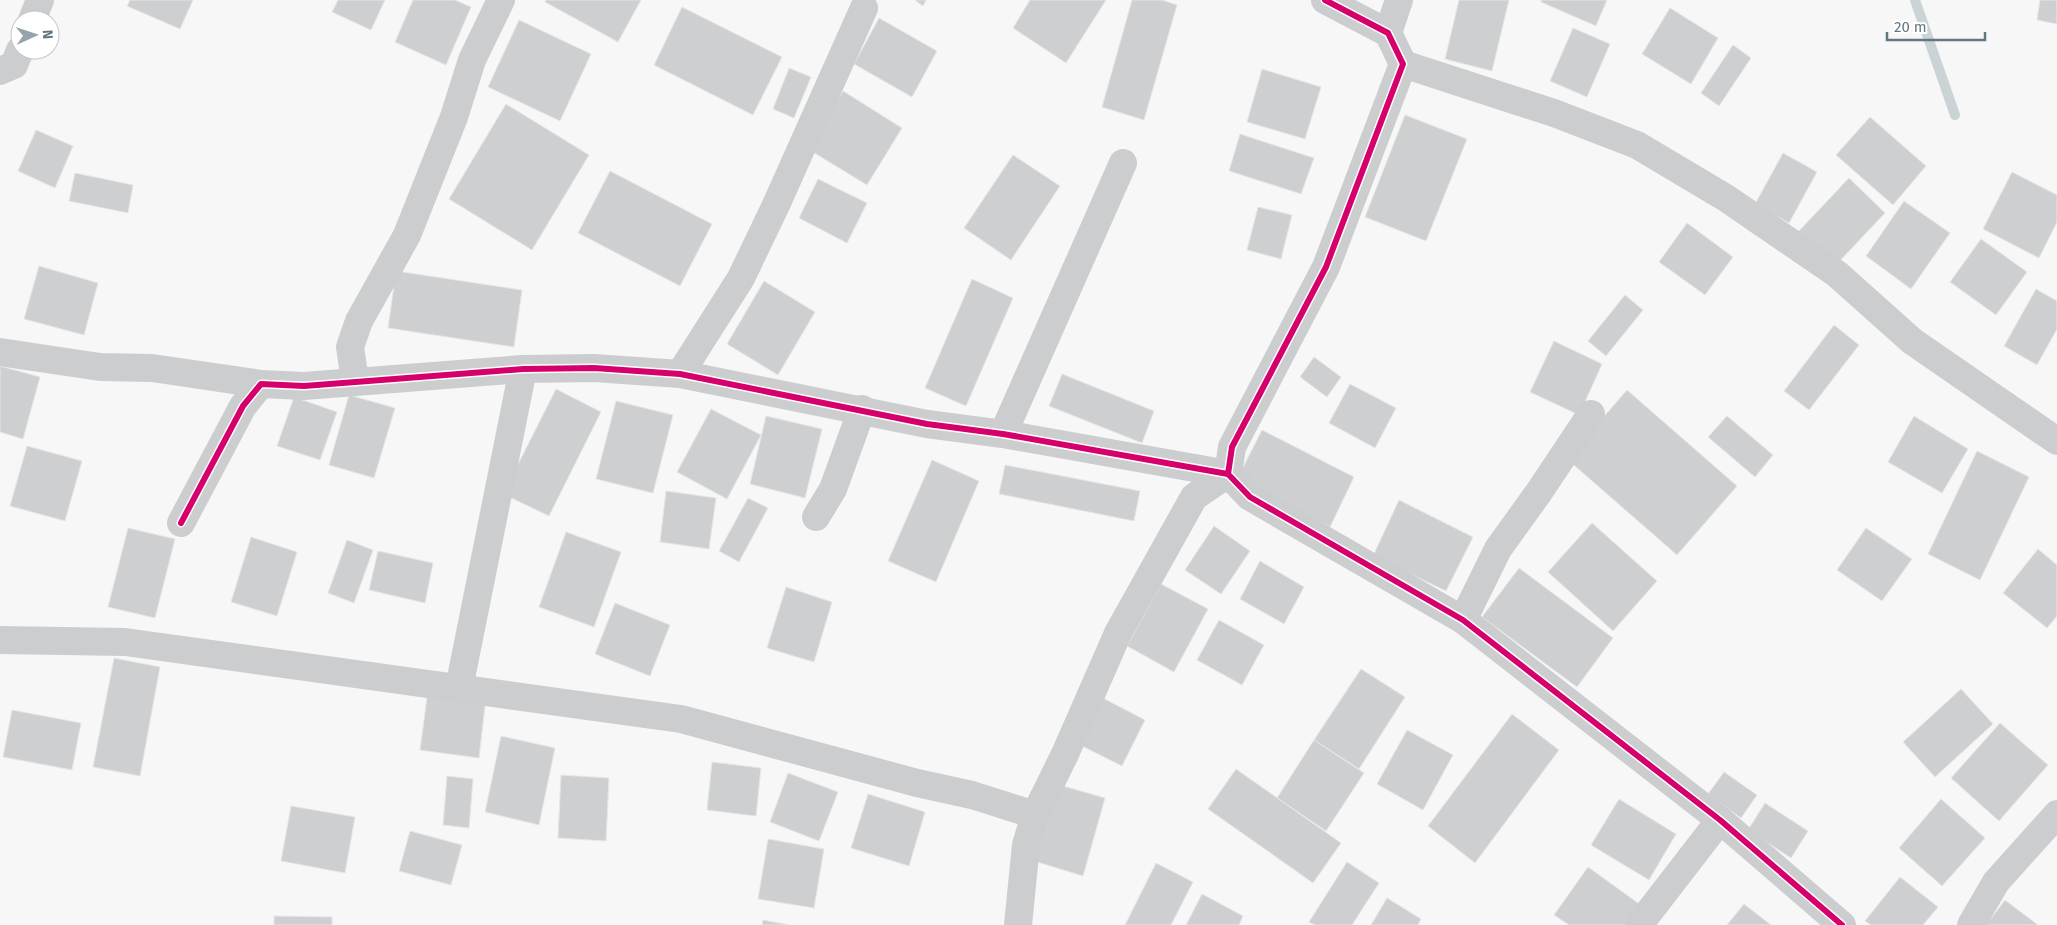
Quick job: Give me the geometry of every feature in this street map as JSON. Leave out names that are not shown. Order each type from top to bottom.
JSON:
[{"type":"street","points":[[355,381],[350,347],[359,321],[408,235],[454,117],[472,60],[501,0]]},
{"type":"street","points":[[1325,0],[1388,33],[1403,64],[1554,113],[1637,145],[1726,198],[1837,274],[1912,341],[2057,441]]},
{"type":"street","points":[[1388,33],[1399,0]]},
{"type":"street","points":[[680,374],[742,278],[864,8]]},
{"type":"street","points":[[0,71],[14,65],[16,60]]},
{"type":"street","points":[[1018,925],[1026,845],[1034,815],[1065,754],[1118,633],[1194,497],[1228,474],[1232,447],[1326,267],[1403,64]]},
{"type":"street","points":[[1003,434],[1123,163]]},
{"type":"street","points":[[0,352],[100,367],[152,368],[261,384],[304,386],[523,370],[594,368],[680,374],[862,409],[927,424],[1003,434],[1228,474],[1250,497],[1463,620],[1720,820],[1842,925]]},
{"type":"street","points":[[459,688],[523,370]]},
{"type":"street","points":[[181,523],[242,406],[261,384]]},
{"type":"street","points":[[816,517],[833,489],[862,409]]},
{"type":"street","points":[[1463,620],[1498,549],[1591,414]]},
{"type":"street","points":[[0,640],[125,642],[681,719],[917,783],[972,795],[1034,815]]},
{"type":"street","points":[[1971,925],[1996,882],[2057,814]]},
{"type":"street","points":[[1639,925],[1720,820]]},
{"type":"building","points":[[130,0],[193,0],[180,29],[127,6]]},
{"type":"building","points":[[338,0],[385,0],[371,30],[332,12]]},
{"type":"building","points":[[413,0],[455,0],[471,7],[446,65],[395,42]]},
{"type":"building","points":[[546,0],[641,0],[618,42],[545,2]]},
{"type":"building","points":[[915,0],[926,0],[923,6]]},
{"type":"building","points":[[1030,0],[1106,0],[1066,63],[1013,28]]},
{"type":"building","points":[[1132,0],[1162,0],[1177,5],[1144,120],[1102,107]]},
{"type":"building","points":[[1459,0],[1509,0],[1492,71],[1445,59]]},
{"type":"building","points":[[1541,0],[1607,0],[1596,26],[1541,2]]},
{"type":"building","points":[[2040,0],[2057,0],[2057,24],[2037,20]]},
{"type":"building","points":[[682,7],[782,57],[753,115],[654,65]]},
{"type":"building","points":[[1670,8],[1718,38],[1691,84],[1642,54]]},
{"type":"building","points":[[879,18],[937,51],[912,97],[854,64]]},
{"type":"building","points":[[519,20],[591,54],[560,121],[488,87]]},
{"type":"building","points":[[1573,28],[1610,44],[1587,97],[1550,81]]},
{"type":"building","points":[[1733,45],[1751,58],[1719,106],[1701,93]]},
{"type":"building","points":[[789,68],[811,77],[794,118],[773,109]]},
{"type":"building","points":[[1262,69],[1321,87],[1305,139],[1247,122]]},
{"type":"building","points":[[843,91],[902,128],[867,185],[808,149]]},
{"type":"building","points":[[506,104],[589,155],[532,250],[449,199]]},
{"type":"building","points":[[1405,115],[1467,139],[1426,241],[1365,217]]},
{"type":"building","points":[[1870,117],[1926,166],[1893,205],[1836,155]]},
{"type":"building","points":[[36,130],[73,146],[55,188],[18,171]]},
{"type":"building","points":[[1240,134],[1314,158],[1301,194],[1229,171]]},
{"type":"building","points":[[1783,153],[1817,172],[1789,223],[1755,204]]},
{"type":"building","points":[[1013,155],[1060,186],[1011,260],[964,228]]},
{"type":"building","points":[[610,171],[712,224],[680,286],[578,233]]},
{"type":"building","points":[[2012,172],[2057,195],[2057,222],[2039,258],[1983,229]]},
{"type":"building","points":[[75,173],[133,185],[128,213],[69,201]]},
{"type":"building","points":[[1849,178],[1885,213],[1834,267],[1798,232]]},
{"type":"building","points":[[818,179],[867,203],[847,243],[799,218]]},
{"type":"building","points":[[1904,201],[1950,233],[1911,289],[1866,256]]},
{"type":"building","points":[[1258,207],[1292,215],[1281,259],[1247,250]]},
{"type":"building","points":[[1687,223],[1733,257],[1705,295],[1659,262]]},
{"type":"building","points":[[1981,239],[2027,272],[1996,315],[1950,282]]},
{"type":"building","points":[[39,266],[98,283],[84,335],[24,319]]},
{"type":"building","points":[[396,271],[522,290],[514,347],[388,328]]},
{"type":"building","points":[[972,279],[1013,298],[966,406],[925,388]]},
{"type":"building","points":[[764,281],[815,312],[778,375],[727,344]]},
{"type":"building","points":[[2036,289],[2057,301],[2057,329],[2037,365],[2004,346]]},
{"type":"building","points":[[1625,295],[1643,310],[1606,356],[1588,341]]},
{"type":"building","points":[[1834,325],[1859,345],[1809,410],[1784,391]]},
{"type":"building","points":[[1554,341],[1602,364],[1579,415],[1530,392]]},
{"type":"building","points":[[1314,357],[1341,377],[1327,397],[1300,377]]},
{"type":"building","points":[[0,366],[40,377],[23,439],[0,432]]},
{"type":"building","points":[[1062,374],[1154,411],[1142,443],[1049,406]]},
{"type":"building","points":[[1350,384],[1396,408],[1375,448],[1329,423]]},
{"type":"building","points":[[556,389],[601,412],[549,516],[503,494]]},
{"type":"building","points":[[1627,390],[1737,486],[1677,555],[1567,459]]},
{"type":"building","points":[[349,395],[395,408],[374,478],[329,465]]},
{"type":"building","points":[[294,397],[337,412],[320,460],[277,446]]},
{"type":"building","points":[[616,401],[673,415],[653,493],[596,479]]},
{"type":"building","points":[[711,409],[761,435],[727,499],[677,472]]},
{"type":"building","points":[[766,416],[822,429],[805,498],[750,484]]},
{"type":"building","points":[[1727,416],[1773,455],[1755,477],[1708,437]]},
{"type":"building","points":[[1914,416],[1968,449],[1942,493],[1888,462]]},
{"type":"building","points":[[1262,430],[1354,477],[1330,527],[1237,479]]},
{"type":"building","points":[[27,446],[82,461],[65,521],[10,506]]},
{"type":"building","points":[[1977,451],[2029,477],[1980,580],[1928,554]]},
{"type":"building","points":[[932,460],[979,481],[936,582],[888,561]]},
{"type":"building","points":[[1005,465],[1140,491],[1134,521],[999,494]]},
{"type":"building","points":[[666,491],[716,498],[709,549],[660,542]]},
{"type":"building","points":[[748,498],[768,508],[739,562],[719,551]]},
{"type":"building","points":[[1399,500],[1473,537],[1446,591],[1373,556]]},
{"type":"building","points":[[1592,523],[1657,581],[1613,631],[1548,572]]},
{"type":"building","points":[[1214,526],[1250,551],[1221,594],[1185,570]]},
{"type":"building","points":[[128,528],[175,539],[155,618],[108,607]]},
{"type":"building","points":[[1866,528],[1912,559],[1882,601],[1837,570]]},
{"type":"building","points":[[566,532],[621,552],[594,627],[539,607]]},
{"type":"building","points":[[251,537],[297,552],[277,616],[231,602]]},
{"type":"building","points":[[347,540],[373,550],[354,603],[328,593]]},
{"type":"building","points":[[2038,549],[2057,565],[2057,616],[2047,628],[2003,593]]},
{"type":"building","points":[[378,551],[433,563],[425,603],[369,590]]},
{"type":"building","points":[[1260,561],[1304,587],[1284,624],[1240,599]]},
{"type":"building","points":[[1519,568],[1613,638],[1577,687],[1482,617]]},
{"type":"building","points":[[1161,584],[1208,609],[1174,672],[1127,646]]},
{"type":"building","points":[[786,587],[832,602],[814,662],[767,648]]},
{"type":"building","points":[[615,603],[670,625],[650,676],[595,654]]},
{"type":"building","points":[[1219,620],[1264,645],[1242,685],[1197,660]]},
{"type":"building","points":[[114,658],[160,667],[140,776],[93,767]]},
{"type":"building","points":[[1361,669],[1405,697],[1359,769],[1314,740]]},
{"type":"building","points":[[1961,689],[1993,724],[1935,777],[1903,742]]},
{"type":"building","points":[[428,690],[486,697],[479,758],[420,750]]},
{"type":"building","points":[[1101,697],[1145,720],[1122,766],[1078,744]]},
{"type":"building","points":[[12,710],[81,723],[72,770],[3,757]]},
{"type":"building","points":[[1512,714],[1559,750],[1475,863],[1428,826]]},
{"type":"building","points":[[2000,723],[2048,765],[1999,821],[1951,778]]},
{"type":"building","points":[[1407,730],[1453,755],[1423,810],[1377,784]]},
{"type":"building","points":[[501,736],[555,748],[539,825],[485,812]]},
{"type":"building","points":[[1314,740],[1364,773],[1326,831],[1277,798]]},
{"type":"building","points":[[712,762],[761,768],[756,816],[707,810]]},
{"type":"building","points":[[1236,769],[1341,843],[1313,883],[1208,809]]},
{"type":"building","points":[[1724,772],[1757,795],[1741,818],[1708,794]]},
{"type":"building","points":[[788,773],[838,792],[819,841],[770,822]]},
{"type":"building","points":[[561,775],[609,778],[606,841],[558,838]]},
{"type":"building","points":[[447,776],[473,779],[469,828],[443,825]]},
{"type":"building","points":[[1056,784],[1105,798],[1083,876],[1034,861]]},
{"type":"building","points":[[868,794],[925,812],[909,866],[851,848]]},
{"type":"building","points":[[1619,799],[1676,834],[1649,880],[1591,845]]},
{"type":"building","points":[[1941,799],[1985,838],[1942,886],[1899,848]]},
{"type":"building","points":[[1765,803],[1808,831],[1791,858],[1748,830]]},
{"type":"building","points":[[291,806],[355,817],[345,873],[281,861]]},
{"type":"building","points":[[410,831],[462,845],[451,885],[399,871]]},
{"type":"building","points":[[768,839],[824,849],[814,908],[758,899]]},
{"type":"building","points":[[1347,862],[1379,883],[1352,925],[1315,925],[1309,922]]},
{"type":"building","points":[[1156,863],[1193,882],[1171,925],[1125,925]]},
{"type":"building","points":[[1588,867],[1642,906],[1629,925],[1569,925],[1554,915]]},
{"type":"building","points":[[1900,877],[1938,907],[1923,925],[1871,925],[1865,921]]},
{"type":"building","points":[[1202,894],[1243,916],[1239,925],[1186,925]]},
{"type":"building","points":[[1387,898],[1421,919],[1418,925],[1371,925]]},
{"type":"building","points":[[2005,900],[2038,925],[1986,925]]},
{"type":"building","points":[[1744,904],[1771,925],[1727,925]]},
{"type":"building","points":[[274,916],[332,917],[332,925],[274,925]]},
{"type":"building","points":[[763,920],[789,925],[762,925]]},
{"type":"waterway","points":[[1915,0],[1955,115]]},
{"type":"cycle path","points":[[1325,0],[1388,33],[1403,64],[1326,267],[1232,447],[1228,474],[1250,497],[1463,620],[1720,820],[1842,925]]},
{"type":"cycle path","points":[[181,523],[243,406],[261,384],[304,386],[523,369],[594,368],[680,374],[927,424],[1003,434],[1228,474]]}]
